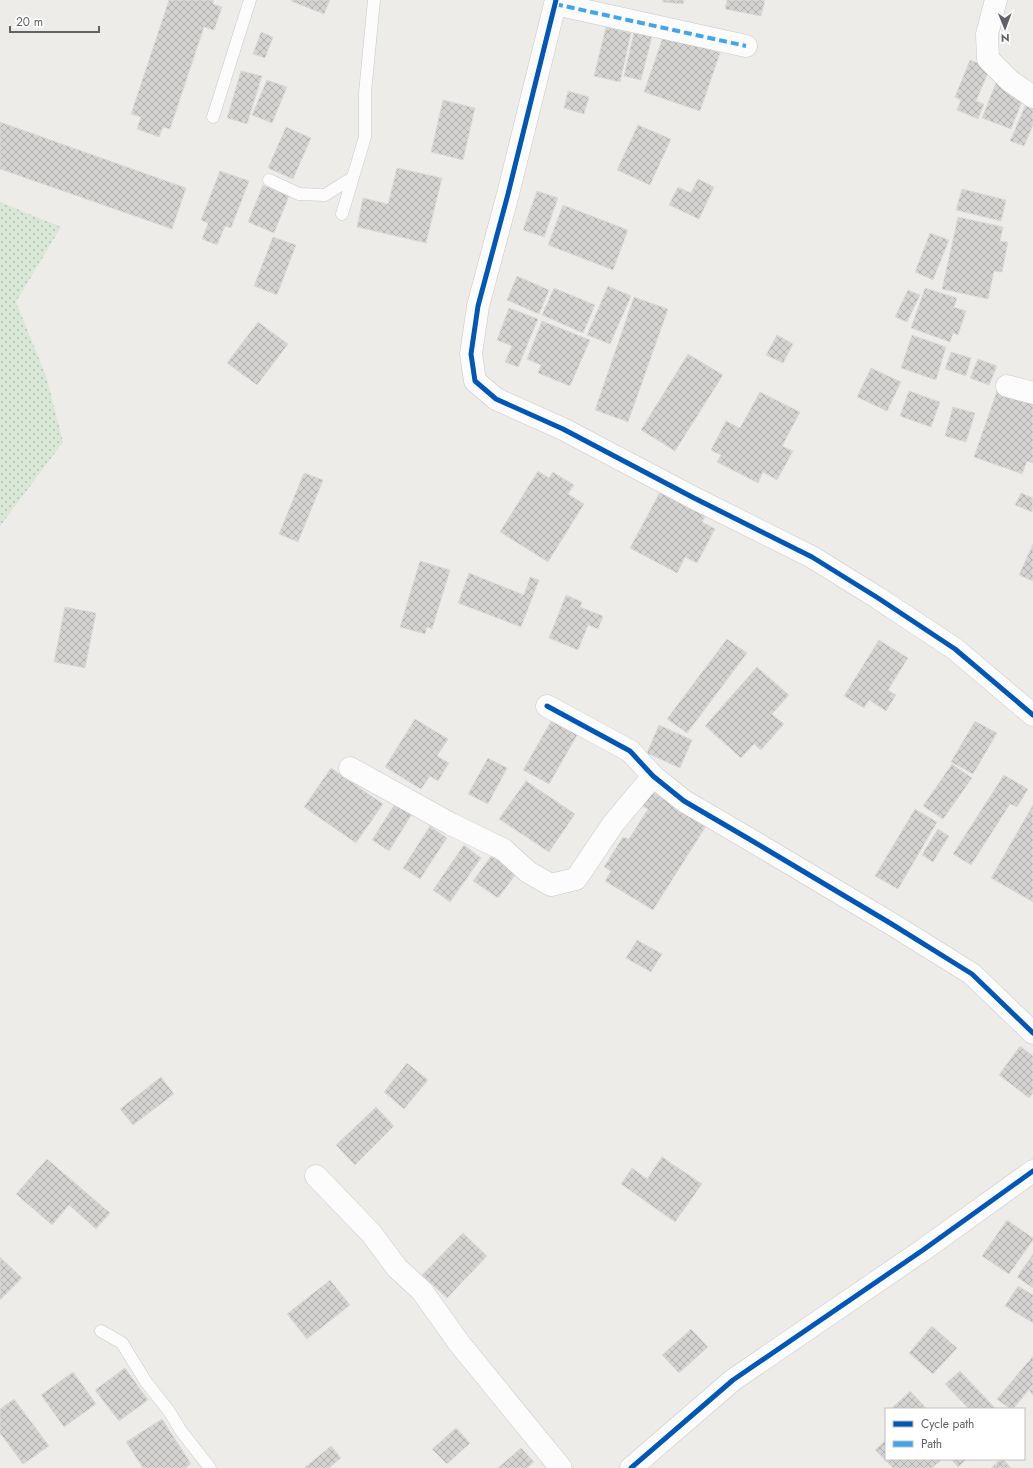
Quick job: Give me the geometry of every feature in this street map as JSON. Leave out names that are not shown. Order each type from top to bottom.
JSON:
[{"type":"street","points":[[996,0],[986,34],[988,59],[1010,81],[1033,98]]},
{"type":"street","points":[[746,46],[555,2],[508,194],[478,306],[471,354],[475,381],[496,399],[563,429],[694,498],[812,557],[878,598],[955,649],[1033,715]]},
{"type":"street","points":[[1006,386],[1033,393]]},
{"type":"street","points":[[547,706],[630,751],[653,776],[684,801],[756,842],[972,974],[1033,1033]]},
{"type":"street","points":[[350,768],[451,824],[504,850],[528,872],[551,885],[576,879],[613,824],[653,776]]},
{"type":"street","points":[[631,1468],[733,1380],[923,1250],[1033,1171]]},
{"type":"street","points":[[316,1176],[371,1234],[397,1268],[422,1290],[459,1343],[561,1468]]},
{"type":"lane","points":[[213,117],[250,0]]},
{"type":"lane","points":[[342,214],[364,137],[365,93],[374,0]]},
{"type":"lane","points":[[269,180],[299,194],[326,195],[352,178]]},
{"type":"lane","points":[[101,1332],[122,1343],[146,1382],[210,1468]]},
{"type":"green space","points":[[0,202],[61,227],[16,302],[46,376],[63,442],[0,526]]},
{"type":"building","points":[[169,0],[214,0],[213,4],[222,7],[214,30],[204,27],[170,129],[163,127],[159,137],[137,129],[141,117],[131,114]]},
{"type":"building","points":[[330,0],[324,14],[291,1]]},
{"type":"building","points":[[663,0],[684,0],[683,4],[663,2]]},
{"type":"building","points":[[727,0],[765,0],[761,16],[725,9]]},
{"type":"building","points":[[606,27],[631,33],[620,82],[594,76]]},
{"type":"building","points":[[635,28],[653,33],[641,80],[624,76]]},
{"type":"building","points":[[261,32],[273,37],[265,58],[253,54]]},
{"type":"building","points":[[664,34],[720,53],[700,111],[644,92]]},
{"type":"building","points":[[970,60],[990,68],[976,101],[984,104],[978,119],[957,110],[961,100],[955,97]]},
{"type":"building","points":[[241,71],[262,76],[247,124],[227,118]]},
{"type":"building","points":[[267,80],[287,87],[272,123],[252,115]]},
{"type":"building","points":[[996,83],[1025,94],[1011,129],[982,118]]},
{"type":"building","points":[[568,91],[589,97],[584,114],[564,108]]},
{"type":"building","points":[[1029,97],[1033,101],[1033,125],[1024,146],[1010,141]]},
{"type":"building","points":[[443,100],[475,108],[463,160],[431,152]]},
{"type":"building","points":[[0,122],[186,188],[172,229],[0,169]]},
{"type":"building","points":[[638,125],[671,139],[650,185],[617,170]]},
{"type":"building","points":[[286,127],[311,138],[293,179],[268,168]]},
{"type":"building","points":[[397,168],[442,178],[426,243],[357,227],[363,198],[388,204]]},
{"type":"building","points":[[220,171],[249,181],[231,228],[225,226],[217,245],[202,239],[208,223],[201,220]]},
{"type":"building","points":[[698,179],[714,187],[699,219],[669,205],[678,187],[691,193]]},
{"type":"building","points":[[263,185],[289,196],[274,233],[248,222]]},
{"type":"building","points":[[962,189],[1006,200],[1001,221],[956,210]]},
{"type":"building","points":[[537,191],[558,198],[544,237],[523,230]]},
{"type":"building","points":[[563,205],[628,230],[613,270],[548,245]]},
{"type":"building","points":[[958,217],[1003,227],[1000,241],[1008,242],[1002,272],[994,271],[988,299],[942,289]]},
{"type":"building","points":[[930,233],[949,240],[933,280],[915,272]]},
{"type":"building","points":[[273,237],[296,245],[277,295],[254,286]]},
{"type":"building","points":[[517,276],[549,290],[539,314],[507,300]]},
{"type":"building","points":[[608,286],[631,296],[610,344],[587,335]]},
{"type":"building","points":[[554,288],[595,305],[583,333],[542,315]]},
{"type":"building","points":[[925,288],[957,298],[954,307],[966,311],[958,335],[953,333],[950,342],[911,328]]},
{"type":"building","points":[[908,290],[920,295],[907,322],[895,317]]},
{"type":"building","points":[[634,297],[668,309],[628,422],[595,410]]},
{"type":"building","points":[[509,308],[538,319],[518,367],[505,362],[512,346],[497,340]]},
{"type":"building","points":[[542,321],[590,340],[570,386],[538,373],[541,365],[527,359]]},
{"type":"building","points":[[258,322],[288,344],[257,385],[227,363]]},
{"type":"building","points":[[777,335],[793,344],[783,363],[766,355]]},
{"type":"building","points":[[912,335],[946,347],[936,380],[901,368]]},
{"type":"building","points":[[951,352],[971,358],[966,376],[945,369]]},
{"type":"building","points":[[688,354],[723,375],[675,451],[641,430]]},
{"type":"building","points":[[978,359],[997,366],[989,385],[970,378]]},
{"type":"building","points":[[871,368],[901,382],[887,411],[857,397]]},
{"type":"building","points":[[909,391],[940,402],[931,427],[900,416]]},
{"type":"building","points":[[997,391],[1033,403],[1033,463],[1027,461],[1022,474],[974,457]]},
{"type":"building","points":[[760,392],[800,412],[782,446],[793,451],[777,480],[763,472],[758,483],[717,462],[721,455],[711,450],[726,421],[740,428]]},
{"type":"building","points":[[953,407],[975,413],[966,442],[945,436]]},
{"type":"building","points":[[538,471],[549,478],[553,472],[574,485],[568,494],[584,504],[548,562],[500,532]]},
{"type":"building","points":[[304,473],[323,480],[298,542],[279,534]]},
{"type":"building","points":[[660,492],[706,515],[702,522],[715,529],[697,563],[685,557],[677,573],[630,548]]},
{"type":"building","points":[[1021,493],[1033,498],[1032,512],[1015,505]]},
{"type":"building","points":[[1033,544],[1033,581],[1019,575]]},
{"type":"building","points":[[420,561],[450,570],[432,629],[427,627],[425,634],[400,627]]},
{"type":"building","points":[[469,573],[524,595],[530,577],[539,580],[521,627],[458,603]]},
{"type":"building","points":[[566,595],[582,602],[580,607],[603,616],[598,629],[588,625],[578,650],[549,638]]},
{"type":"building","points":[[65,607],[96,613],[85,668],[54,662]]},
{"type":"building","points":[[727,639],[747,653],[687,733],[667,719]]},
{"type":"building","points":[[879,640],[908,658],[888,690],[896,695],[886,711],[869,700],[864,708],[844,696]]},
{"type":"building","points":[[757,667],[789,695],[772,714],[784,724],[761,750],[754,744],[741,758],[705,726]]},
{"type":"building","points":[[553,718],[579,732],[549,784],[523,770]]},
{"type":"building","points":[[415,719],[448,739],[437,756],[449,763],[438,781],[430,776],[421,789],[385,767]]},
{"type":"building","points":[[975,721],[997,733],[973,774],[951,762]]},
{"type":"building","points":[[659,725],[692,740],[680,768],[647,753]]},
{"type":"building","points":[[488,758],[507,768],[488,804],[468,794]]},
{"type":"building","points":[[952,764],[972,778],[943,819],[923,806]]},
{"type":"building","points":[[331,768],[383,804],[356,843],[304,807]]},
{"type":"building","points":[[1004,775],[1028,789],[1017,807],[1010,804],[971,865],[953,854]]},
{"type":"building","points":[[526,781],[575,814],[549,852],[499,819]]},
{"type":"building","points":[[651,791],[706,826],[653,910],[605,881],[611,871],[604,867],[623,837],[629,839],[648,809],[642,806]]},
{"type":"building","points":[[395,804],[412,814],[389,851],[372,840]]},
{"type":"building","points":[[1033,805],[1033,902],[991,878]]},
{"type":"building","points":[[915,809],[937,822],[898,889],[875,876]]},
{"type":"building","points":[[430,826],[447,838],[420,879],[403,868]]},
{"type":"building","points":[[938,829],[949,836],[933,862],[922,855]]},
{"type":"building","points":[[464,845],[481,858],[450,902],[433,890]]},
{"type":"building","points":[[494,852],[519,870],[498,898],[473,881]]},
{"type":"building","points":[[637,940],[662,954],[651,972],[626,958]]},
{"type":"building","points":[[1020,1046],[1033,1056],[1033,1093],[1029,1098],[999,1075]]},
{"type":"building","points":[[407,1063],[428,1080],[404,1109],[384,1092]]},
{"type":"building","points":[[161,1077],[174,1094],[133,1125],[120,1109]]},
{"type":"building","points":[[376,1107],[394,1126],[355,1165],[336,1145]]},
{"type":"building","points":[[662,1157],[702,1184],[675,1222],[621,1184],[632,1168],[647,1179]]},
{"type":"building","points":[[47,1159],[110,1213],[96,1229],[69,1205],[52,1225],[16,1194]]},
{"type":"building","points":[[1007,1220],[1033,1238],[1009,1274],[982,1256]]},
{"type":"building","points":[[463,1233],[487,1256],[447,1298],[422,1275]]},
{"type":"building","points":[[1033,1254],[1033,1288],[1017,1277]]},
{"type":"building","points":[[0,1257],[22,1278],[0,1300]]},
{"type":"building","points":[[330,1280],[350,1305],[307,1339],[287,1314]]},
{"type":"building","points":[[1018,1286],[1033,1295],[1033,1323],[1005,1306]]},
{"type":"building","points":[[932,1326],[957,1348],[933,1374],[909,1353]]},
{"type":"building","points":[[691,1329],[708,1347],[679,1373],[662,1355]]},
{"type":"building","points":[[1033,1356],[1033,1385],[1014,1408],[1009,1408],[997,1399]]},
{"type":"building","points":[[125,1368],[148,1400],[119,1421],[95,1390]]},
{"type":"building","points":[[960,1371],[995,1408],[968,1408],[945,1384]]},
{"type":"building","points":[[73,1372],[96,1404],[64,1427],[41,1395]]},
{"type":"building","points":[[1033,1387],[1033,1395],[1029,1390]]},
{"type":"building","points":[[910,1391],[926,1408],[892,1408]]},
{"type":"building","points":[[14,1399],[49,1446],[23,1464],[0,1433],[0,1409]]},
{"type":"building","points":[[162,1419],[191,1464],[185,1468],[143,1468],[126,1442]]},
{"type":"building","points":[[456,1428],[470,1443],[447,1464],[432,1449]]},
{"type":"building","points":[[885,1441],[885,1460],[875,1450]]},
{"type":"building","points":[[331,1446],[341,1458],[329,1468],[304,1468]]},
{"type":"building","points":[[521,1448],[534,1462],[527,1468],[498,1468]]},
{"type":"building","points":[[885,1460],[941,1460],[932,1468],[893,1468]]},
{"type":"building","points":[[952,1460],[966,1460],[958,1467]]},
{"type":"building","points":[[1000,1460],[1004,1460],[1011,1468],[991,1468]]},
{"type":"marked path","points":[[555,4],[746,46]]},
{"type":"cycle path","points":[[556,0],[508,194],[478,306],[471,354],[475,381],[496,399],[563,429],[694,498],[812,557],[878,598],[955,649],[1033,715]]},
{"type":"cycle path","points":[[547,706],[630,751],[653,776],[684,801],[890,923],[972,974],[1033,1033]]},
{"type":"cycle path","points":[[631,1468],[733,1380],[923,1250],[1033,1171]]}]
